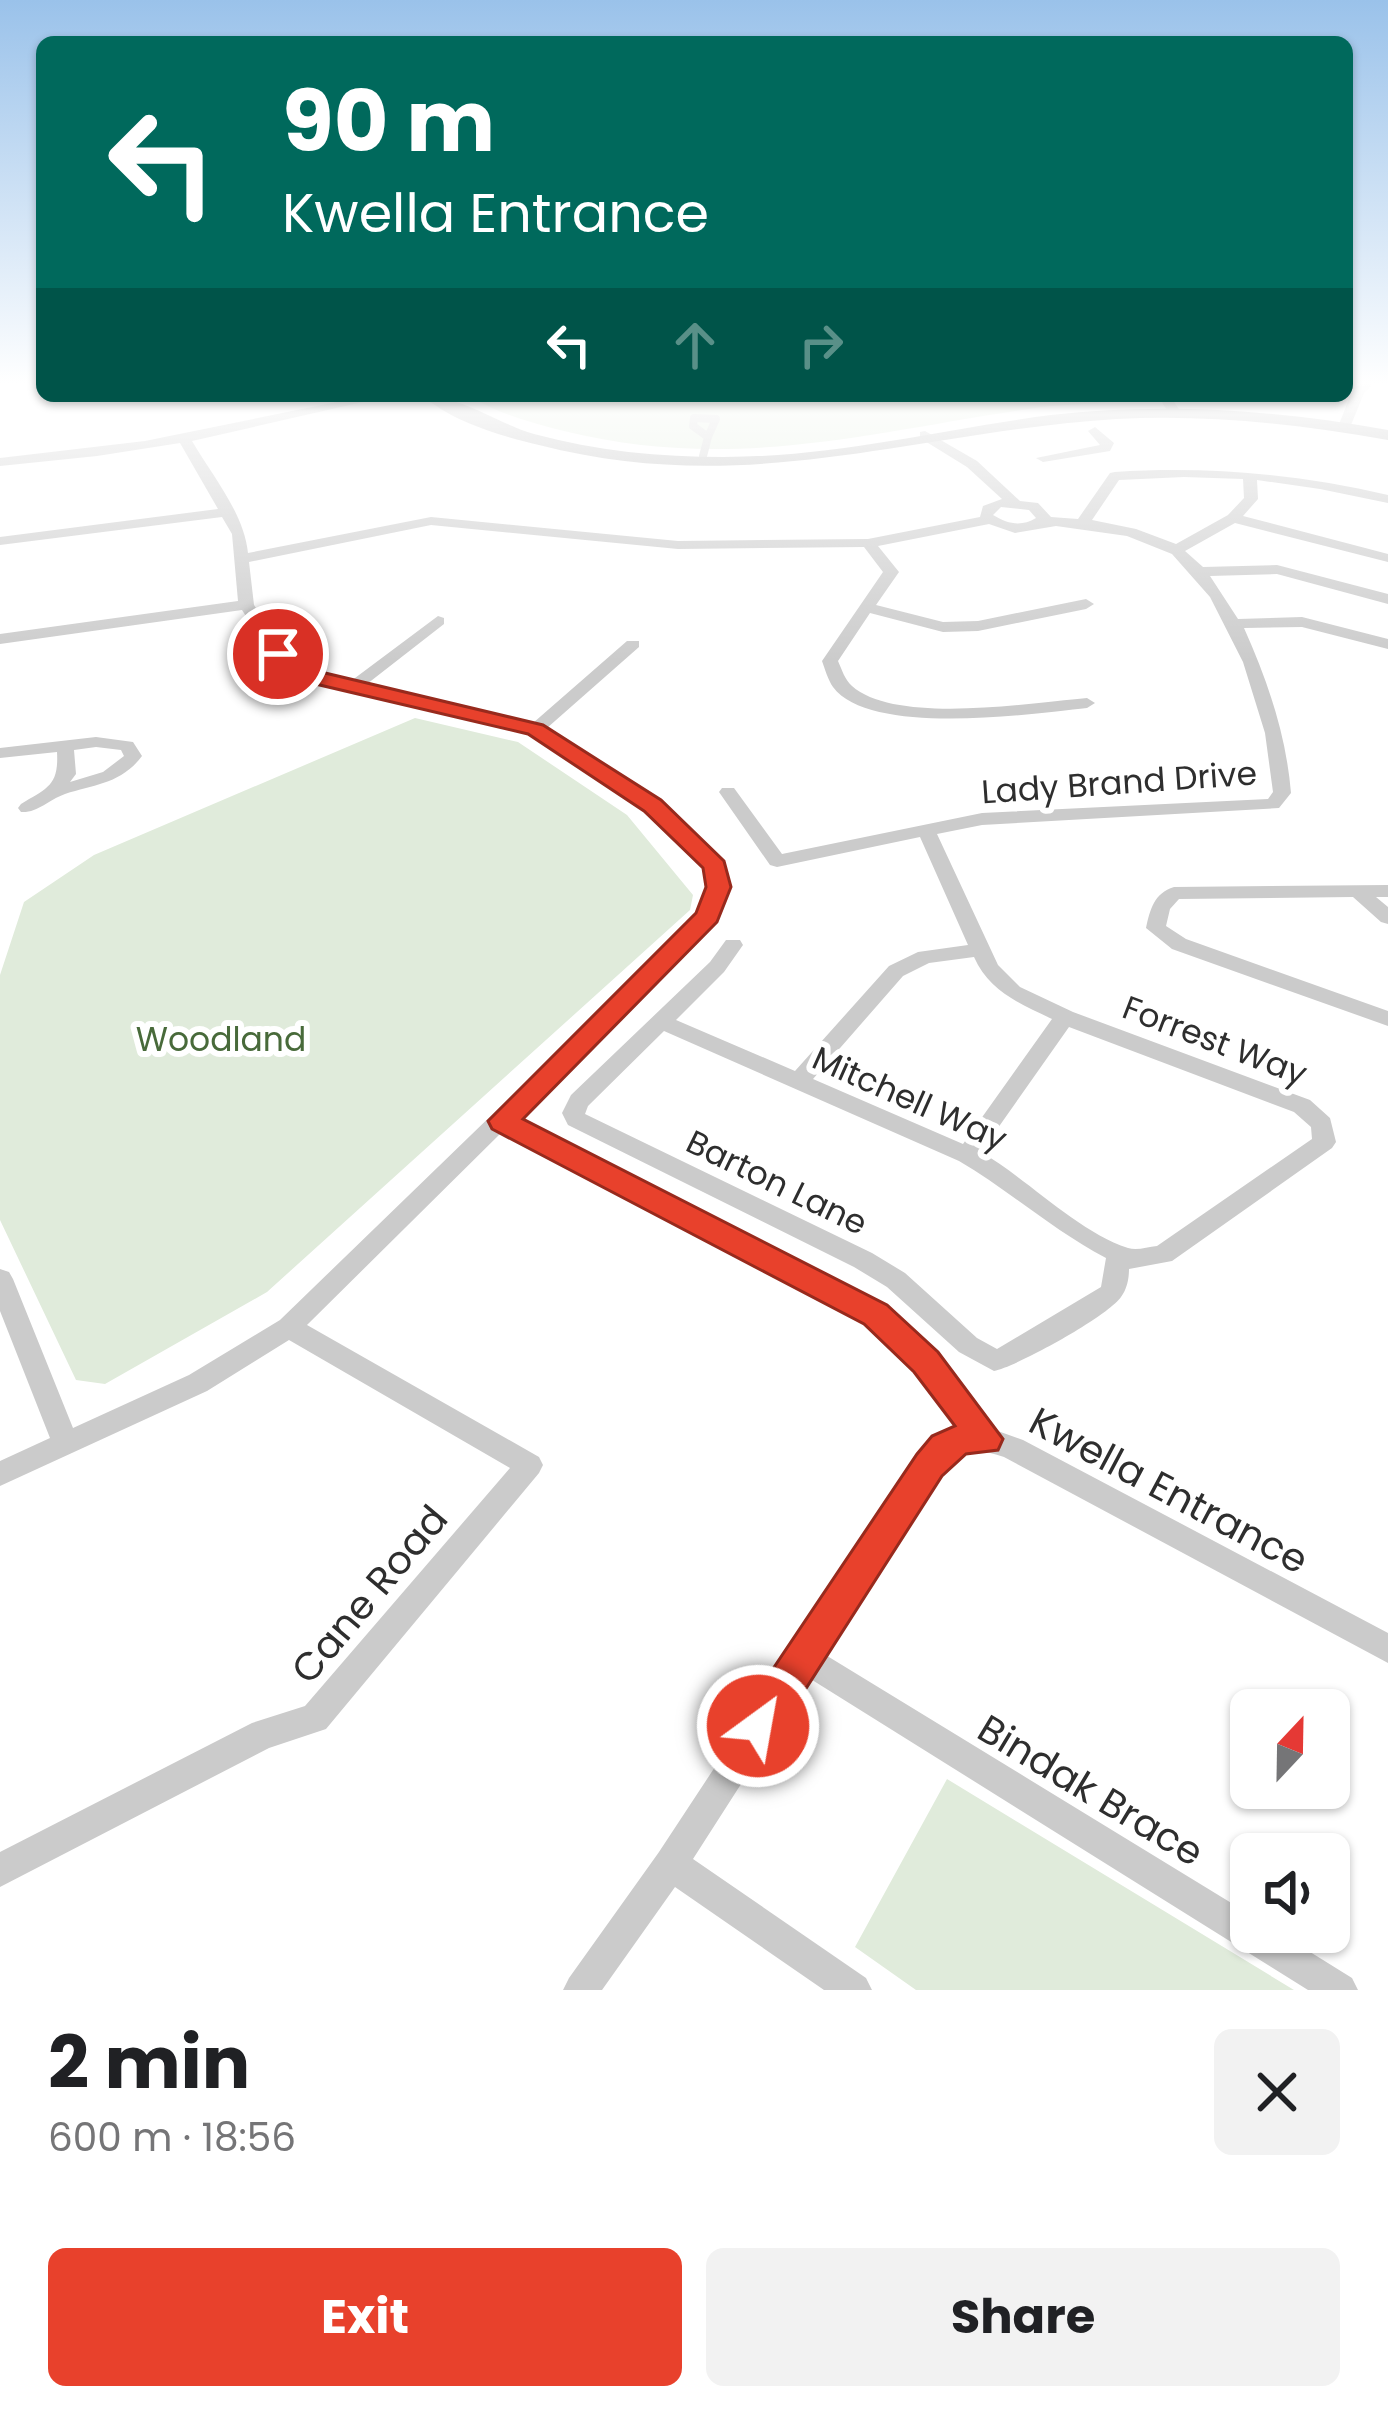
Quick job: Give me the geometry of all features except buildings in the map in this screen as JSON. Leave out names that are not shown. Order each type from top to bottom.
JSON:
[{"type":"street","points":[[0,1474],[198,1384],[290,1327],[708,916],[718,887],[715,866],[652,806],[536,729],[314,677],[278,654],[246,605],[245,559],[229,512],[206,475]]},
{"type":"street","points":[[985,475],[1016,502],[1039,509],[1042,522]]},
{"type":"street","points":[[1082,524],[1115,476],[1130,475]]},
{"type":"street","points":[[1239,475],[1329,484],[1388,499]]},
{"type":"street","points":[[1176,550],[1233,518],[1251,499],[1250,476]]},
{"type":"street","points":[[245,559],[430,521],[678,545],[868,543],[989,520],[986,512],[992,506],[1016,502]]},
{"type":"street","points":[[0,542],[229,512]]},
{"type":"street","points":[[1233,518],[1388,559]]},
{"type":"street","name":"Lady Brand Drive","points":[[728,792],[777,861],[982,819],[1084,810],[1273,804],[1282,794],[1282,765],[1272,716],[1230,624],[1198,572],[1176,550],[1082,524],[1042,522],[1012,527],[989,520]]},
{"type":"street","points":[[868,543],[891,572],[830,662],[831,679],[843,694],[896,713],[1087,703]]},
{"type":"street","points":[[1198,572],[1277,569],[1388,599]]},
{"type":"street","points":[[868,608],[944,627],[978,626],[1086,604]]},
{"type":"street","points":[[0,639],[246,605]]},
{"type":"street","points":[[352,688],[438,621]]},
{"type":"street","points":[[1230,624],[1302,622],[1388,644]]},
{"type":"street","points":[[536,729],[632,644]]},
{"type":"street","points":[[0,753],[111,742],[127,746],[133,756],[126,768],[55,791],[27,808]]},
{"type":"street","points":[[55,791],[67,774],[64,746]]},
{"type":"street","name":"Forrest Way","points":[[926,830],[989,968],[1013,992],[1065,1017],[1303,1106],[1322,1124],[1324,1142],[1163,1254],[1118,1258]]},
{"type":"street","points":[[1388,891],[1174,893],[1160,907],[1156,928],[1179,944],[1388,1019]]},
{"type":"street","points":[[1361,894],[1388,918]]},
{"type":"street","name":"Barton Lane","points":[[733,945],[662,1022],[579,1100],[573,1113],[576,1119],[883,1271],[994,1360],[1009,1358],[1110,1294],[1118,1258]]},
{"type":"street","points":[[797,1082],[896,970],[925,957],[981,950]]},
{"type":"street","points":[[967,1155],[1065,1017]]},
{"type":"street","name":"Mitchell Way","points":[[662,1022],[967,1155],[1118,1258]]},
{"type":"street","name":"Kwella Entrance","points":[[502,1121],[876,1315],[926,1362],[986,1439],[1013,1448],[1388,1649]]},
{"type":"street","points":[[0,1279],[66,1444]]},
{"type":"street","name":"Cane Road","points":[[0,1870],[263,1734],[314,1718],[530,1465],[290,1327]]},
{"type":"street","points":[[580,1990],[671,1864],[929,1465],[945,1447],[962,1438],[986,1439]]},
{"type":"street","name":"Bindak Brace","points":[[802,1657],[945,1750],[1340,1990]]},
{"type":"street","points":[[671,1864],[854,1990]]},
{"type":"green space","name":"Woodland","points":[[415,718],[518,742],[627,815],[693,895],[690,910],[267,1292],[105,1384],[76,1380],[0,1220],[0,975],[24,902],[94,855]]},
{"type":"green space","points":[[947,1779],[1294,1990],[916,1990],[855,1947]]},
{"type":"route","points":[[278,654],[314,677],[536,729],[652,806],[715,866],[718,887],[708,916],[502,1121],[876,1315],[926,1362],[986,1439],[962,1438],[945,1447],[929,1465],[758,1726]]}]
